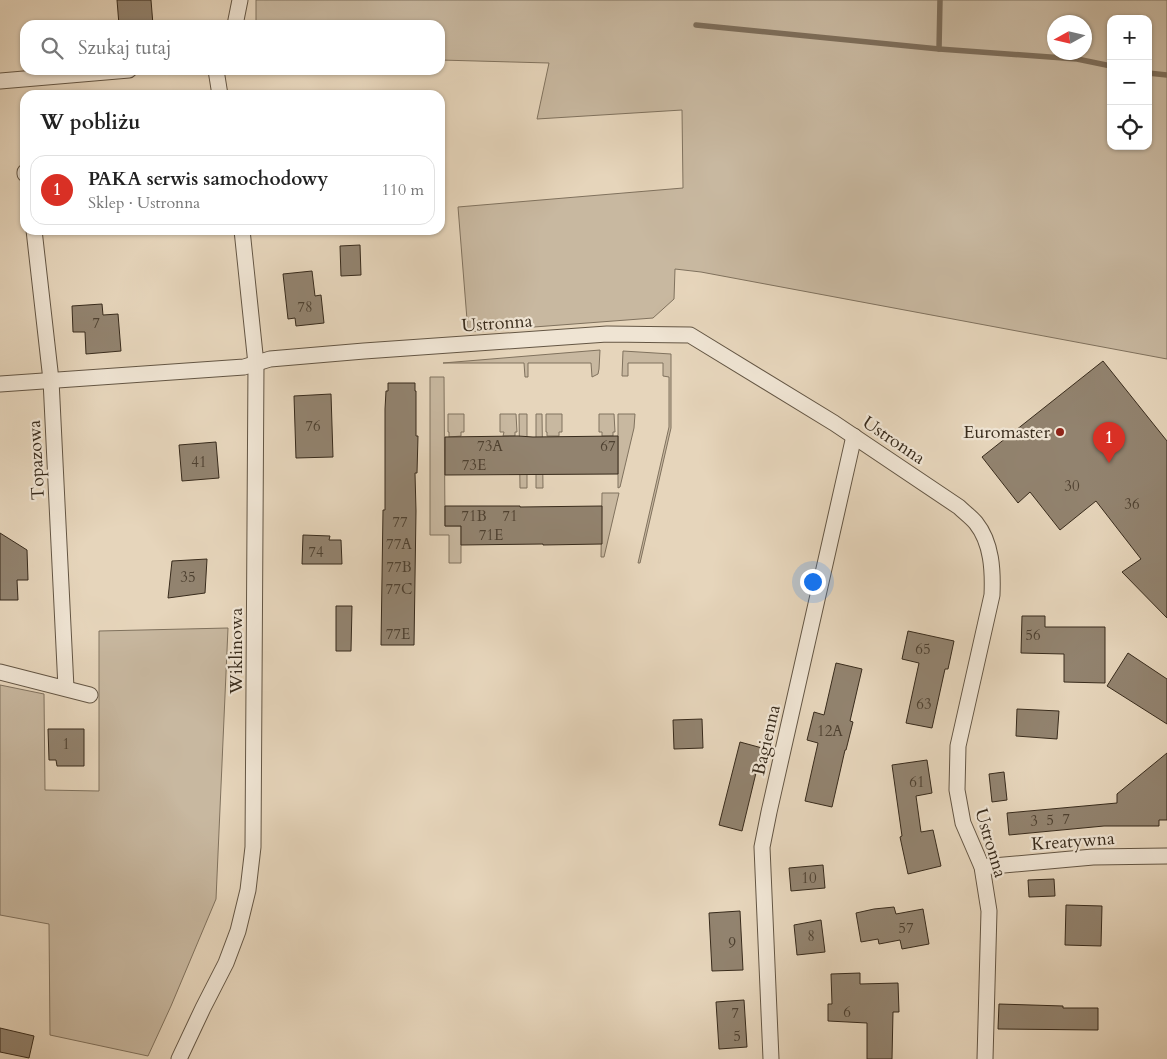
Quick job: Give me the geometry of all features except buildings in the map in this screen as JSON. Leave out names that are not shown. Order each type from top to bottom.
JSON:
[{"type":"street","points":[[236,20],[240,0]]},
{"type":"street","points":[[0,81],[70,75]]},
{"type":"street","points":[[217,75],[219,90]]},
{"type":"street","name":"Topazowa","points":[[35,235],[51,380],[66,688]]},
{"type":"street","name":"Wiklinowa","points":[[179,1059],[226,963],[238,931],[248,890],[253,847],[256,364],[243,235]]},
{"type":"street","name":"Ustronna","points":[[0,384],[244,367],[270,360],[364,351],[607,334],[690,335],[779,388],[959,507],[976,524],[985,541],[993,575],[992,595],[958,746],[957,790],[962,823],[982,867],[989,912],[985,1059]]},
{"type":"street","name":"Bagienna","points":[[771,1059],[762,847],[768,812],[854,436]]},
{"type":"street","points":[[0,672],[90,695]]},
{"type":"street","name":"Kreatywna","points":[[982,867],[1093,857],[1167,856]]},
{"type":"shaded area","points":[[256,0],[1167,0],[1167,359],[701,272],[675,269],[674,299],[653,318],[468,332],[458,207],[683,188],[682,110],[537,119],[549,63],[445,60],[445,20],[256,20]]},
{"type":"shaded area","points":[[600,350],[598,374],[592,377],[591,363],[528,363],[528,377],[525,377],[524,363],[443,363]]},
{"type":"shaded area","points":[[623,351],[671,354],[671,428],[640,563],[638,563],[669,427],[669,377],[663,376],[663,363],[628,363],[628,376],[622,376]]},
{"type":"shaded area","points":[[430,377],[444,377],[445,526],[461,526],[461,563],[449,563],[449,535],[430,535]]},
{"type":"shaded area","points":[[448,414],[464,414],[464,432],[461,432],[461,436],[449,437]]},
{"type":"shaded area","points":[[500,414],[516,414],[517,432],[515,432],[515,436],[503,436],[504,432],[500,432]]},
{"type":"shaded area","points":[[519,414],[527,414],[527,488],[520,488]]},
{"type":"shaded area","points":[[536,414],[542,414],[543,488],[536,488]]},
{"type":"shaded area","points":[[546,414],[562,414],[562,432],[559,432],[559,436],[547,436]]},
{"type":"shaded area","points":[[599,414],[614,414],[615,432],[613,432],[613,436],[602,436],[602,432],[599,432]]},
{"type":"shaded area","points":[[618,414],[635,414],[634,428],[620,487],[618,488]]},
{"type":"shaded area","points":[[602,493],[619,493],[604,557],[601,557]]},
{"type":"shaded area","points":[[228,628],[216,899],[171,1006],[148,1056],[50,1035],[49,924],[0,915],[0,685],[44,694],[45,790],[99,791],[99,631]]},
{"type":"waterway","points":[[940,0],[939,49],[1077,59],[1107,65]]},
{"type":"waterway","points":[[696,25],[939,49]]},
{"type":"waterway","points":[[1152,73],[1167,75]]},
{"type":"place","name":"Euromaster","points":[[1060,432]]},
{"type":"place","name":"PAKA serwis samochodowy","points":[[1109,463]]}]
